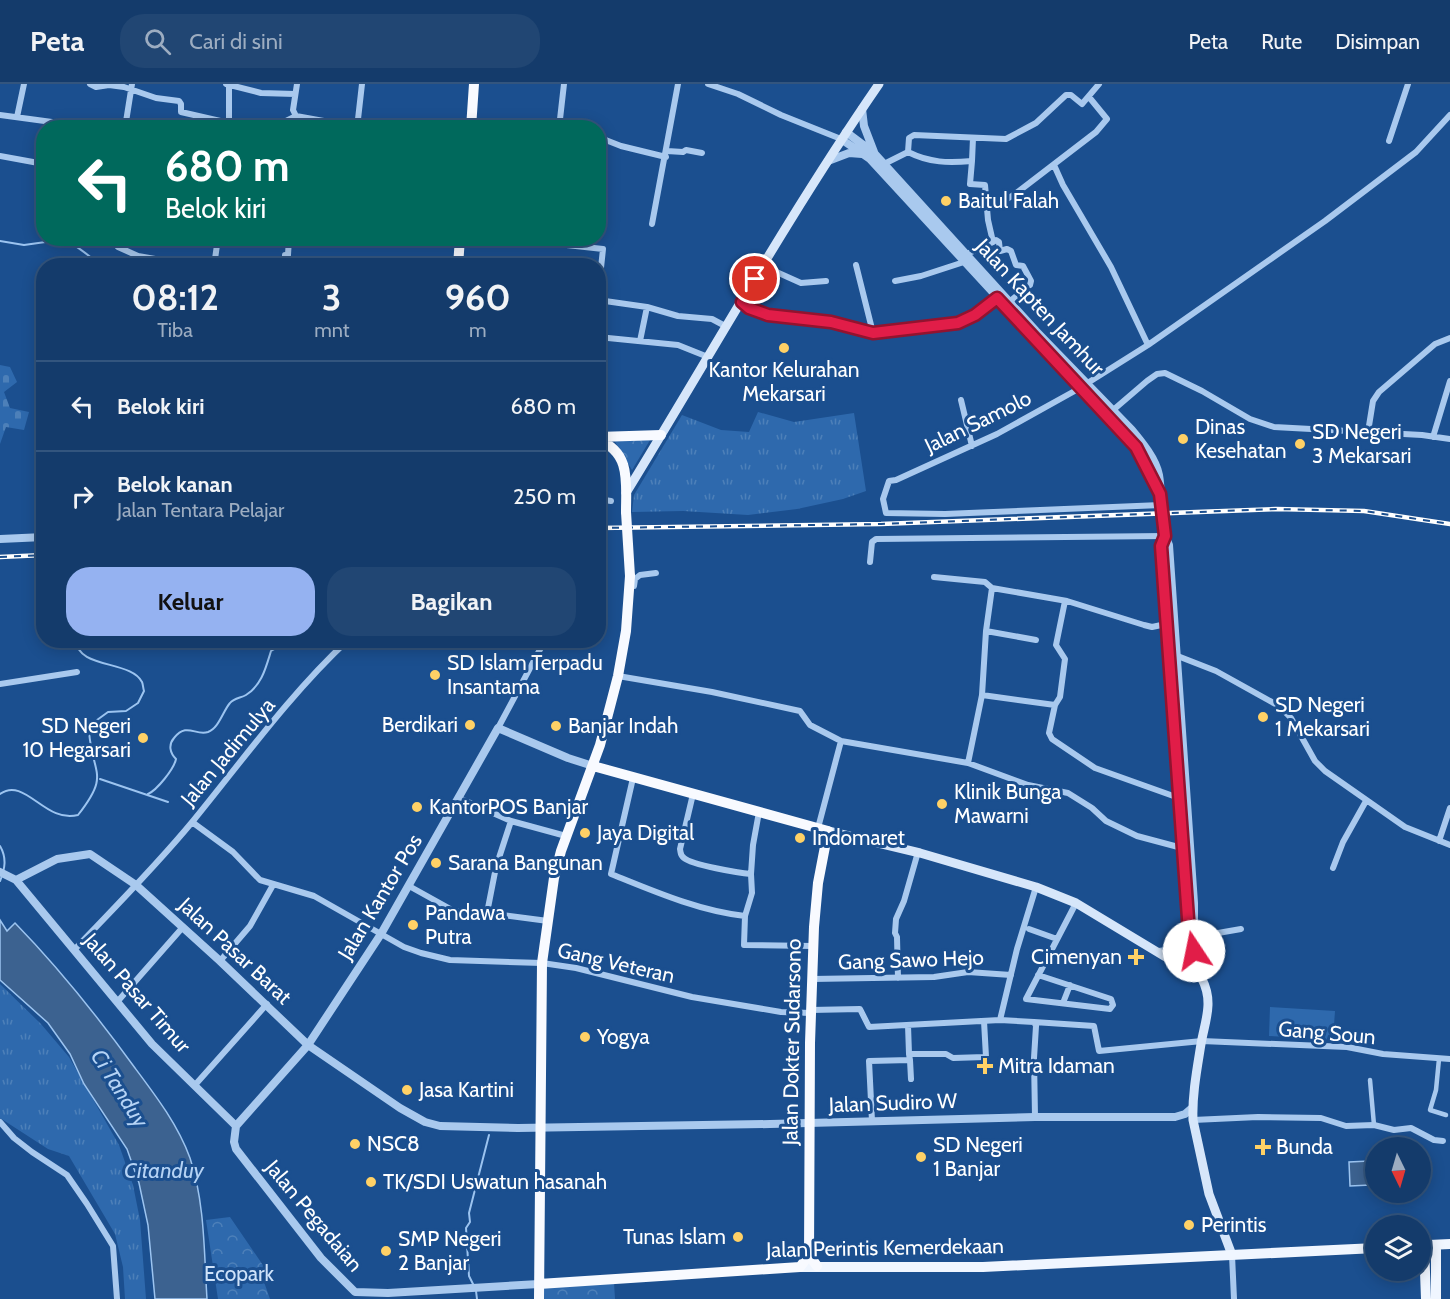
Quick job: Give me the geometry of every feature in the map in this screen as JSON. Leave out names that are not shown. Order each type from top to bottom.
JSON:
[{"type":"highway","points":[[472,120],[474,84]]},
{"type":"highway","points":[[606,438],[661,435]]},
{"type":"highway","points":[[539,1299],[542,963],[554,878],[593,766],[618,674],[626,632],[630,576],[625,467],[621,456],[606,444]]},
{"type":"highway","points":[[593,766],[823,830]]},
{"type":"highway","name":"Jalan Dokter Sudarsono","points":[[809,1255],[813,946],[823,830]]},
{"type":"highway","points":[[800,1267],[809,1255],[817,1266]]},
{"type":"highway","name":"Jalan Perintis Kemerdekaan","points":[[539,1284],[800,1267]]},
{"type":"main road","points":[[626,493],[844,135],[879,84]]},
{"type":"main road","points":[[823,830],[918,852],[1036,887],[1076,903],[1199,977]]},
{"type":"main road","name":"Jalan Kapten Jamhur","points":[[1199,977],[1206,987],[1209,1008],[1192,1108],[1209,1194],[1232,1255]]},
{"type":"main road","points":[[1431,1245],[1450,1244]]},
{"type":"main road","points":[[1431,1258],[1436,1245]]},
{"type":"main road","name":"Jalan Perintis Kemerdekaan","points":[[800,1267],[984,1267],[1365,1249]]},
{"type":"main road","points":[[1431,1265],[1450,1249]]},
{"type":"main road","points":[[1426,1299],[1427,1281]]},
{"type":"main road","points":[[1431,1281],[1436,1299]]},
{"type":"street","points":[[17,117],[24,84]]},
{"type":"street","points":[[90,84],[96,87],[132,86],[156,98],[179,101],[180,110],[186,114],[209,120]]},
{"type":"street","points":[[229,120],[228,84],[265,94],[295,93]]},
{"type":"street","points":[[296,116],[293,110],[297,84]]},
{"type":"street","points":[[358,120],[362,84]]},
{"type":"street","points":[[560,120],[564,84]]},
{"type":"street","points":[[652,224],[667,154],[678,84]]},
{"type":"street","points":[[708,84],[738,94],[781,115],[844,135]]},
{"type":"street","points":[[908,152],[909,138],[914,135],[1006,139],[1036,123],[1065,95],[1071,95],[1080,104],[1100,84]]},
{"type":"street","points":[[1389,141],[1408,84]]},
{"type":"street","points":[[126,120],[132,86]]},
{"type":"street","points":[[987,202],[1007,199],[1096,132],[1106,121],[1106,117],[1089,97]]},
{"type":"street","points":[[828,161],[849,153],[872,156],[862,109]]},
{"type":"street","points":[[0,115],[36,120]]},
{"type":"street","name":"Jalan Samolo","points":[[1161,504],[945,514],[888,514],[883,499],[889,481],[896,480],[997,434],[1083,386],[1148,345],[1325,222],[1416,152],[1450,115]]},
{"type":"street","points":[[288,120],[296,116],[316,120]]},
{"type":"street","name":"Jalan Kapten Jamhur","points":[[844,135],[884,164],[930,219]]},
{"type":"street","points":[[974,138],[970,184],[985,185],[988,220],[993,242]]},
{"type":"street","points":[[606,140],[621,146],[667,154],[686,150],[702,153]]},
{"type":"street","points":[[908,152],[924,160],[945,163],[972,162]]},
{"type":"street","points":[[884,164],[908,152]]},
{"type":"street","points":[[0,156],[36,163]]},
{"type":"street","name":"Jalan Kapten Jamhur","points":[[872,156],[1083,386],[1141,440],[1149,453],[1158,474],[1165,536],[1169,545],[1166,624],[1172,656]]},
{"type":"street","points":[[1054,165],[1112,267],[1148,345]]},
{"type":"street","points":[[895,281],[921,276],[966,258],[996,240],[999,242],[1000,251],[1007,249],[1011,251],[1016,264],[1023,266],[1031,281],[1030,285],[1010,302]]},
{"type":"street","points":[[576,246],[603,249],[602,258]]},
{"type":"street","points":[[118,247],[138,256],[150,258]]},
{"type":"street","points":[[856,265],[873,333]]},
{"type":"street","points":[[763,266],[801,283],[826,280]]},
{"type":"street","points":[[742,302],[749,308],[768,315],[831,322],[873,333],[958,323],[975,315],[999,295]]},
{"type":"street","name":"Jalan Kapten Jamhur","points":[[999,295],[1010,302],[1136,447],[1160,494]]},
{"type":"street","points":[[606,299],[647,307],[678,316],[712,319],[727,327]]},
{"type":"street","points":[[640,341],[647,307]]},
{"type":"street","points":[[606,338],[678,345],[708,357]]},
{"type":"street","points":[[1368,432],[1373,401],[1379,392],[1435,344],[1450,338]]},
{"type":"street","points":[[1112,411],[1147,381],[1157,374],[1165,373],[1250,419],[1274,427],[1450,439]]},
{"type":"street","points":[[1433,437],[1450,381]]},
{"type":"street","points":[[961,400],[972,446]]},
{"type":"street","points":[[606,500],[611,501]]},
{"type":"street","points":[[870,562],[872,542],[876,539],[1165,536]]},
{"type":"street","points":[[0,540],[36,538]]},
{"type":"street","points":[[656,573],[640,575],[634,582],[627,653],[618,674],[800,711],[810,725],[841,741],[968,763],[1028,785],[1068,793],[1092,808],[1106,821],[1137,836],[1182,848]]},
{"type":"street","points":[[933,577],[985,582],[992,588],[1065,601],[1152,627],[1166,624]]},
{"type":"street","name":"Jalan Kapten Jamhur","points":[[1168,585],[1194,951],[1199,977]]},
{"type":"street","points":[[968,763],[982,694],[986,631],[992,588]]},
{"type":"street","points":[[1065,601],[1056,645],[1065,659],[1060,697],[1055,705],[1049,733],[1052,739],[1095,768],[1179,798]]},
{"type":"street","points":[[986,631],[1036,639]]},
{"type":"street","name":"Jalan Jadimulya","points":[[75,950],[192,822],[243,757],[340,648]]},
{"type":"street","points":[[541,648],[498,728],[568,758],[593,766]]},
{"type":"street","points":[[1172,656],[1216,671],[1271,700],[1290,718],[1315,761],[1324,771],[1406,827],[1450,846]]},
{"type":"street","points":[[0,684],[77,672]]},
{"type":"street","points":[[982,694],[1055,705]]},
{"type":"street","name":"Jalan Kantor Pos","points":[[236,1126],[308,1045],[381,934],[498,728]]},
{"type":"street","points":[[823,830],[841,741]]},
{"type":"street","name":"Jalan Kapten Jamhur","points":[[1179,752],[1182,848],[1193,937]]},
{"type":"street","points":[[633,778],[610,874],[726,914],[745,916]]},
{"type":"street","points":[[693,794],[680,849],[681,855],[686,860],[751,874]]},
{"type":"street","points":[[459,798],[511,821],[567,836]]},
{"type":"street","points":[[1333,868],[1343,842],[1366,801]]},
{"type":"street","points":[[1439,841],[1450,808]]},
{"type":"street","points":[[759,812],[753,845],[752,893],[745,916],[744,945],[813,946]]},
{"type":"street","points":[[487,913],[496,867],[511,821]]},
{"type":"street","name":"Gang Veteran","points":[[192,822],[233,852],[260,880],[314,896],[404,947],[450,960],[542,963],[576,968],[692,997],[774,1011],[860,1009],[868,1027],[908,1025]]},
{"type":"street","points":[[898,978],[896,919],[904,901],[918,852]]},
{"type":"street","name":"Jalan Pasar Barat","points":[[16,880],[57,859],[90,854],[136,885],[267,1004],[308,1045],[400,1108],[425,1122],[440,1126],[539,1128]]},
{"type":"street","points":[[2,873],[16,880]]},
{"type":"street","name":"Jalan Pasar Timur","points":[[16,880],[152,1044],[236,1126]]},
{"type":"street","points":[[220,961],[250,926],[273,885]]},
{"type":"street","points":[[409,886],[454,911],[548,921]]},
{"type":"street","points":[[1000,1020],[1036,887]]},
{"type":"street","points":[[1038,975],[1111,999],[1113,1005],[1110,1009],[1026,999],[1038,975],[1076,903]]},
{"type":"street","points":[[118,1001],[183,927]]},
{"type":"street","points":[[1029,929],[1057,939]]},
{"type":"street","points":[[1159,952],[1179,949],[1193,937],[1241,929]]},
{"type":"street","name":"Gang Sawo Hejo","points":[[812,979],[934,977],[968,972],[1011,975]]},
{"type":"street","points":[[1064,1003],[1070,985]]},
{"type":"street","points":[[195,1085],[267,1004]]},
{"type":"street","points":[[911,1079],[908,1025],[1000,1020],[1034,1022],[1036,1026],[1035,1117]]},
{"type":"street","points":[[872,1121],[868,1061],[946,1054],[953,1058],[986,1057],[984,1021]]},
{"type":"street","name":"Gang Soun","points":[[1034,1022],[1094,1026],[1099,1051],[1202,1041],[1347,1047],[1383,1054],[1450,1059]]},
{"type":"street","points":[[1438,1059],[1436,1090],[1430,1110],[1446,1115]]},
{"type":"street","points":[[1370,1080],[1374,1125]]},
{"type":"street","points":[[1175,1117],[1185,1114],[1192,1108]]},
{"type":"street","name":"Jalan Sudiro W","points":[[539,1128],[1035,1117],[1175,1117]]},
{"type":"street","points":[[1175,1117],[1194,1124],[1258,1118],[1321,1118],[1346,1126],[1374,1125],[1394,1130],[1411,1128],[1443,1142]]},
{"type":"street","points":[[0,1122],[14,1138],[67,1175],[87,1204],[113,1246],[117,1299]]},
{"type":"street","name":"Jalan Pegadaian","points":[[236,1126],[234,1142],[236,1149],[321,1257],[355,1295],[539,1284]]},
{"type":"street","points":[[1232,1255],[1234,1299]]},
{"type":"green space","points":[[0,365],[10,367],[17,382],[4,392],[10,408],[29,412],[24,430],[6,427],[0,444]]},
{"type":"green space","points":[[758,412],[794,422],[854,413],[866,491],[843,499],[797,509],[748,515],[683,511],[632,512],[634,495],[682,415],[721,430],[749,432]]},
{"type":"green space","points":[[614,440],[650,440],[632,470]]},
{"type":"green space","points":[[0,984],[41,1024],[69,1057],[119,1145],[133,1185],[140,1220],[146,1299],[125,1299],[123,1267],[115,1234],[69,1156],[48,1149],[0,1118]]},
{"type":"green space","points":[[1270,1007],[1335,1011],[1333,1040],[1269,1036]]},
{"type":"green space","name":"Ecopark","points":[[230,1217],[271,1277],[264,1282],[270,1299],[218,1299],[206,1220]]},
{"type":"green space","points":[[614,1283],[615,1299],[542,1299],[541,1288]]},
{"type":"water","name":"Citanduy","points":[[0,920],[7,931],[15,923],[63,975],[151,1089],[179,1134],[190,1158],[199,1193],[207,1299],[155,1299],[148,1225],[139,1183],[127,1149],[84,1084],[70,1054],[48,1023],[0,980]]},
{"type":"water","points":[[1365,1161],[1365,1185],[1350,1186],[1349,1162]]},
{"type":"waterway","points":[[0,241],[24,245],[36,243]]},
{"type":"waterway","points":[[76,246],[92,258]]},
{"type":"waterway","points":[[0,794],[9,790],[18,791],[45,808],[66,816],[78,815],[94,791],[97,775],[89,732],[97,720],[108,712],[126,711],[138,703],[144,691],[142,682],[136,675],[85,656],[79,648]]},
{"type":"waterway","points":[[148,794],[160,784],[175,763],[176,759],[170,746],[174,738],[187,730],[203,733],[212,730],[227,706],[256,686],[263,675],[271,651],[276,648]]},
{"type":"waterway","points":[[100,779],[168,802]]},
{"type":"waterway","points":[[0,846],[4,855],[0,881]]},
{"type":"waterway","points":[[474,1286],[469,1276],[466,1228],[470,1222],[469,1213],[489,1135]]},
{"type":"waterway","points":[[476,1291],[477,1299]]},
{"type":"railway","points":[[606,528],[881,524],[1276,509],[1364,511],[1450,524]]},
{"type":"railway","points":[[0,557],[36,555]]},
{"type":"place","name":"Baitul Falah","points":[[946,201]]},
{"type":"place","name":"Kantor Kelurahan Mekarsari","points":[[784,348]]},
{"type":"place","name":"Dinas Kesehatan","points":[[1183,439]]},
{"type":"place","name":"SD Negeri 3 Mekarsari","points":[[1300,444]]},
{"type":"place","name":"SD Islam Terpadu Insantama","points":[[435,675]]},
{"type":"place","name":"SD Negeri 1 Mekarsari","points":[[1263,717]]},
{"type":"place","name":"Berdikari","points":[[470,725]]},
{"type":"place","name":"Banjar Indah","points":[[556,726]]},
{"type":"place","name":"SD Negeri 10 Hegarsari","points":[[143,738]]},
{"type":"place","name":"Klinik Bunga Mawarni","points":[[942,804]]},
{"type":"place","name":"KantorPOS Banjar","points":[[417,807]]},
{"type":"place","name":"Jaya Digital","points":[[585,833]]},
{"type":"place","name":"Indomaret","points":[[800,838]]},
{"type":"place","name":"Sarana Bangunan","points":[[436,863]]},
{"type":"place","name":"Pandawa Putra","points":[[413,925]]},
{"type":"place","name":"Cimenyan","points":[[1136,957]]},
{"type":"place","name":"Yogya","points":[[585,1037]]},
{"type":"place","name":"Mitra Idaman","points":[[985,1066]]},
{"type":"place","name":"Jasa Kartini","points":[[407,1090]]},
{"type":"place","name":"NSC8","points":[[355,1144]]},
{"type":"place","name":"Bunda","points":[[1263,1147]]},
{"type":"place","name":"SD Negeri 1 Banjar","points":[[921,1157]]},
{"type":"place","name":"TK/SDI Uswatun hasanah","points":[[371,1182]]},
{"type":"place","name":"Perintis","points":[[1189,1225]]},
{"type":"place","name":"Tunas Islam","points":[[738,1237]]},
{"type":"place","name":"SMP Negeri 2 Banjar","points":[[386,1251]]},
{"type":"route","points":[[755,279],[742,302],[749,308],[768,315],[831,322],[873,333],[958,323],[975,315],[997,298],[1136,447],[1160,494],[1165,536],[1161,546],[1170,690],[1189,932],[1194,951]]},
{"type":"water label","name":"Ci Tanduy","points":[[120,1088]]}]
